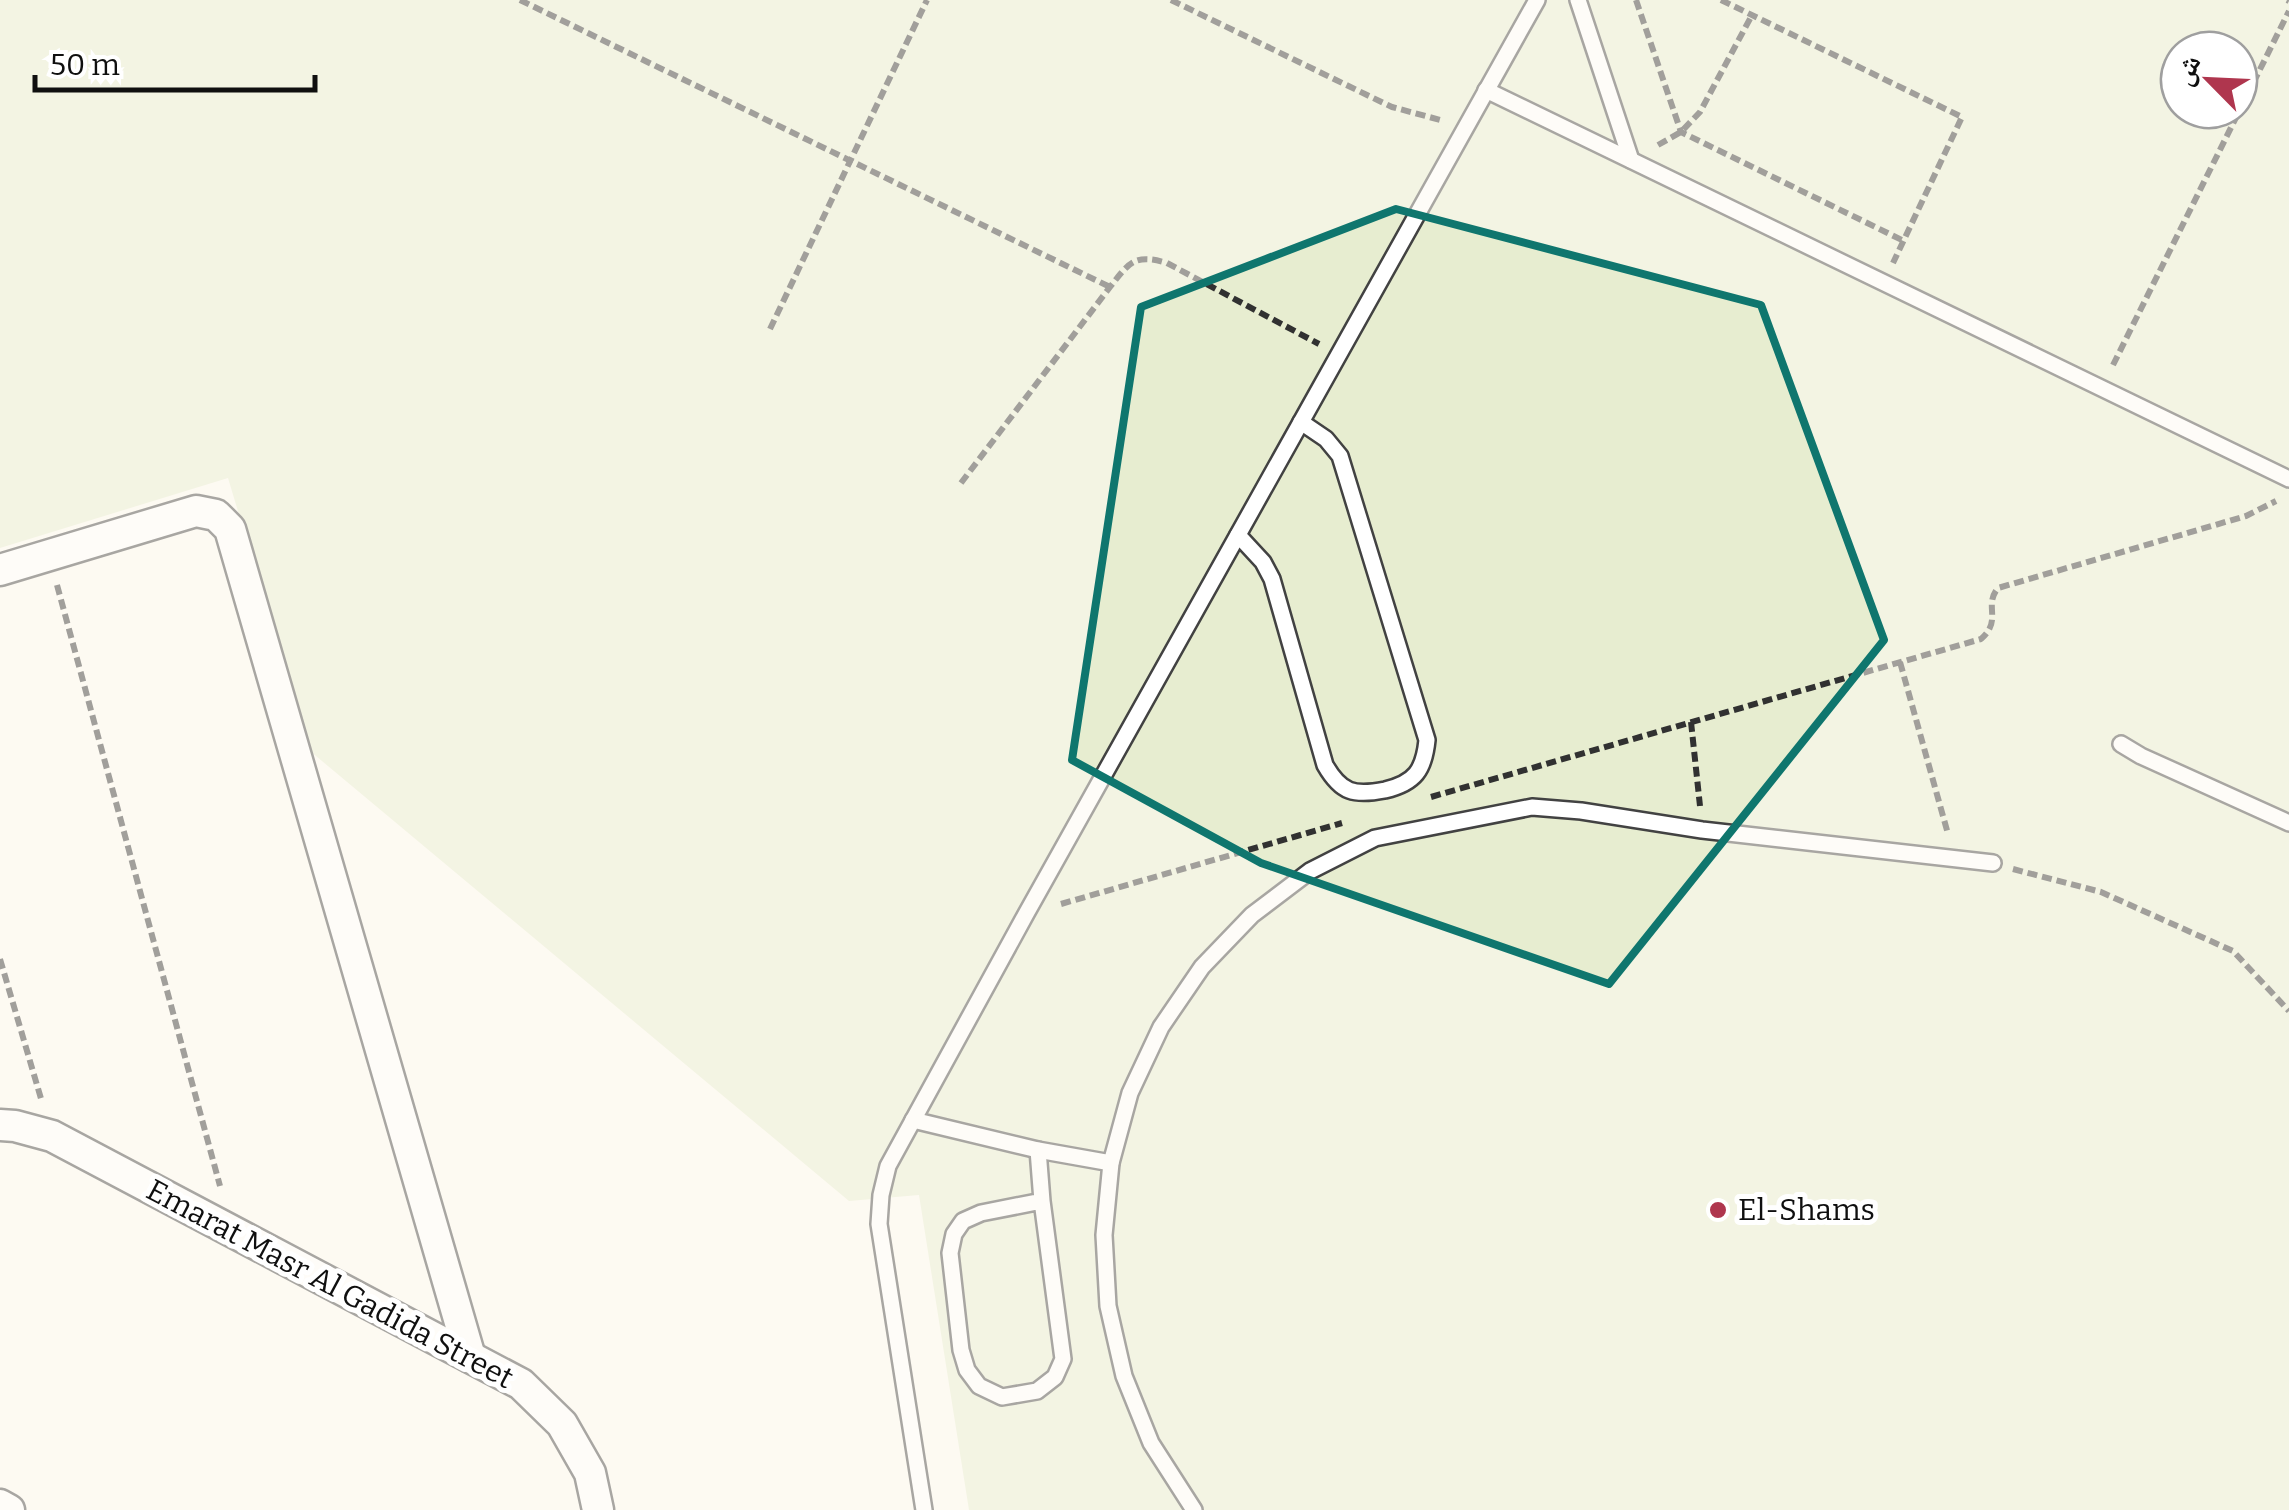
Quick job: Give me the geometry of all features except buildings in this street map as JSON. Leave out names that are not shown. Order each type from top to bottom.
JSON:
[{"type":"street","points":[[0,570],[196,510],[216,515],[230,530],[470,1357]]},
{"type":"street","name":"Emarat Masr Al Gadida Street","points":[[0,1126],[52,1136],[521,1384],[562,1424],[590,1473],[598,1510]]},
{"type":"street","points":[[0,1505],[9,1510]]},
{"type":"lane","points":[[924,1510],[879,1224],[888,1166],[1537,0]]},
{"type":"lane","points":[[1578,0],[1631,160]]},
{"type":"lane","points":[[1486,90],[2289,479]]},
{"type":"lane","points":[[1238,534],[1263,562],[1272,579],[1325,764],[1333,780],[1347,790],[1363,794],[1402,786],[1417,775],[1425,758],[1427,740],[1340,456],[1326,439],[1301,422]]},
{"type":"lane","points":[[2121,744],[2289,822]]},
{"type":"lane","points":[[1194,1510],[1151,1443],[1124,1376],[1108,1306],[1104,1235],[1112,1163],[1130,1093],[1161,1027],[1202,967],[1252,914],[1310,871],[1374,838],[1532,807],[1993,863]]},
{"type":"lane","points":[[913,1120],[1112,1163]]},
{"type":"lane","points":[[1038,1150],[1063,1359],[1055,1377],[1037,1391],[1002,1397],[979,1386],[966,1370],[950,1253],[954,1234],[963,1221],[981,1213],[1042,1201]]},
{"type":"path","points":[[520,0],[1110,287]]},
{"type":"path","points":[[770,329],[927,0]]},
{"type":"path","points":[[1172,0],[1380,101],[1464,130]]},
{"type":"path","points":[[1636,0],[1682,132],[1904,241]]},
{"type":"path","points":[[1722,0],[1962,117],[1884,282]]},
{"type":"path","points":[[2101,388],[2289,10]]},
{"type":"path","points":[[1631,160],[1682,132],[1700,112],[1752,15]]},
{"type":"path","points":[[961,483],[1110,287],[1138,258],[1166,263],[1338,355]]},
{"type":"path","points":[[1417,801],[1981,639],[1994,623],[1991,600],[1998,588],[2246,516],[2279,499]]},
{"type":"path","points":[[49,555],[232,1231]]},
{"type":"path","points":[[1900,662],[1955,858]]},
{"type":"path","points":[[1692,722],[1702,830]]},
{"type":"path","points":[[1026,914],[1342,823]]},
{"type":"path","points":[[1993,863],[2101,892],[2233,951],[2289,1011]]},
{"type":"path","points":[[0,959],[52,1136]]},
{"type":"highlighted area","points":[[1396,209],[1761,305],[1884,640],[1609,984],[1261,863],[1072,760],[1141,307]]},
{"type":"green space","points":[[0,0],[2289,0],[2289,1510],[969,1510],[919,1195],[849,1201],[310,751],[228,478],[0,548]]},
{"type":"place","name":"El-Shams","points":[[1718,1210]]}]
